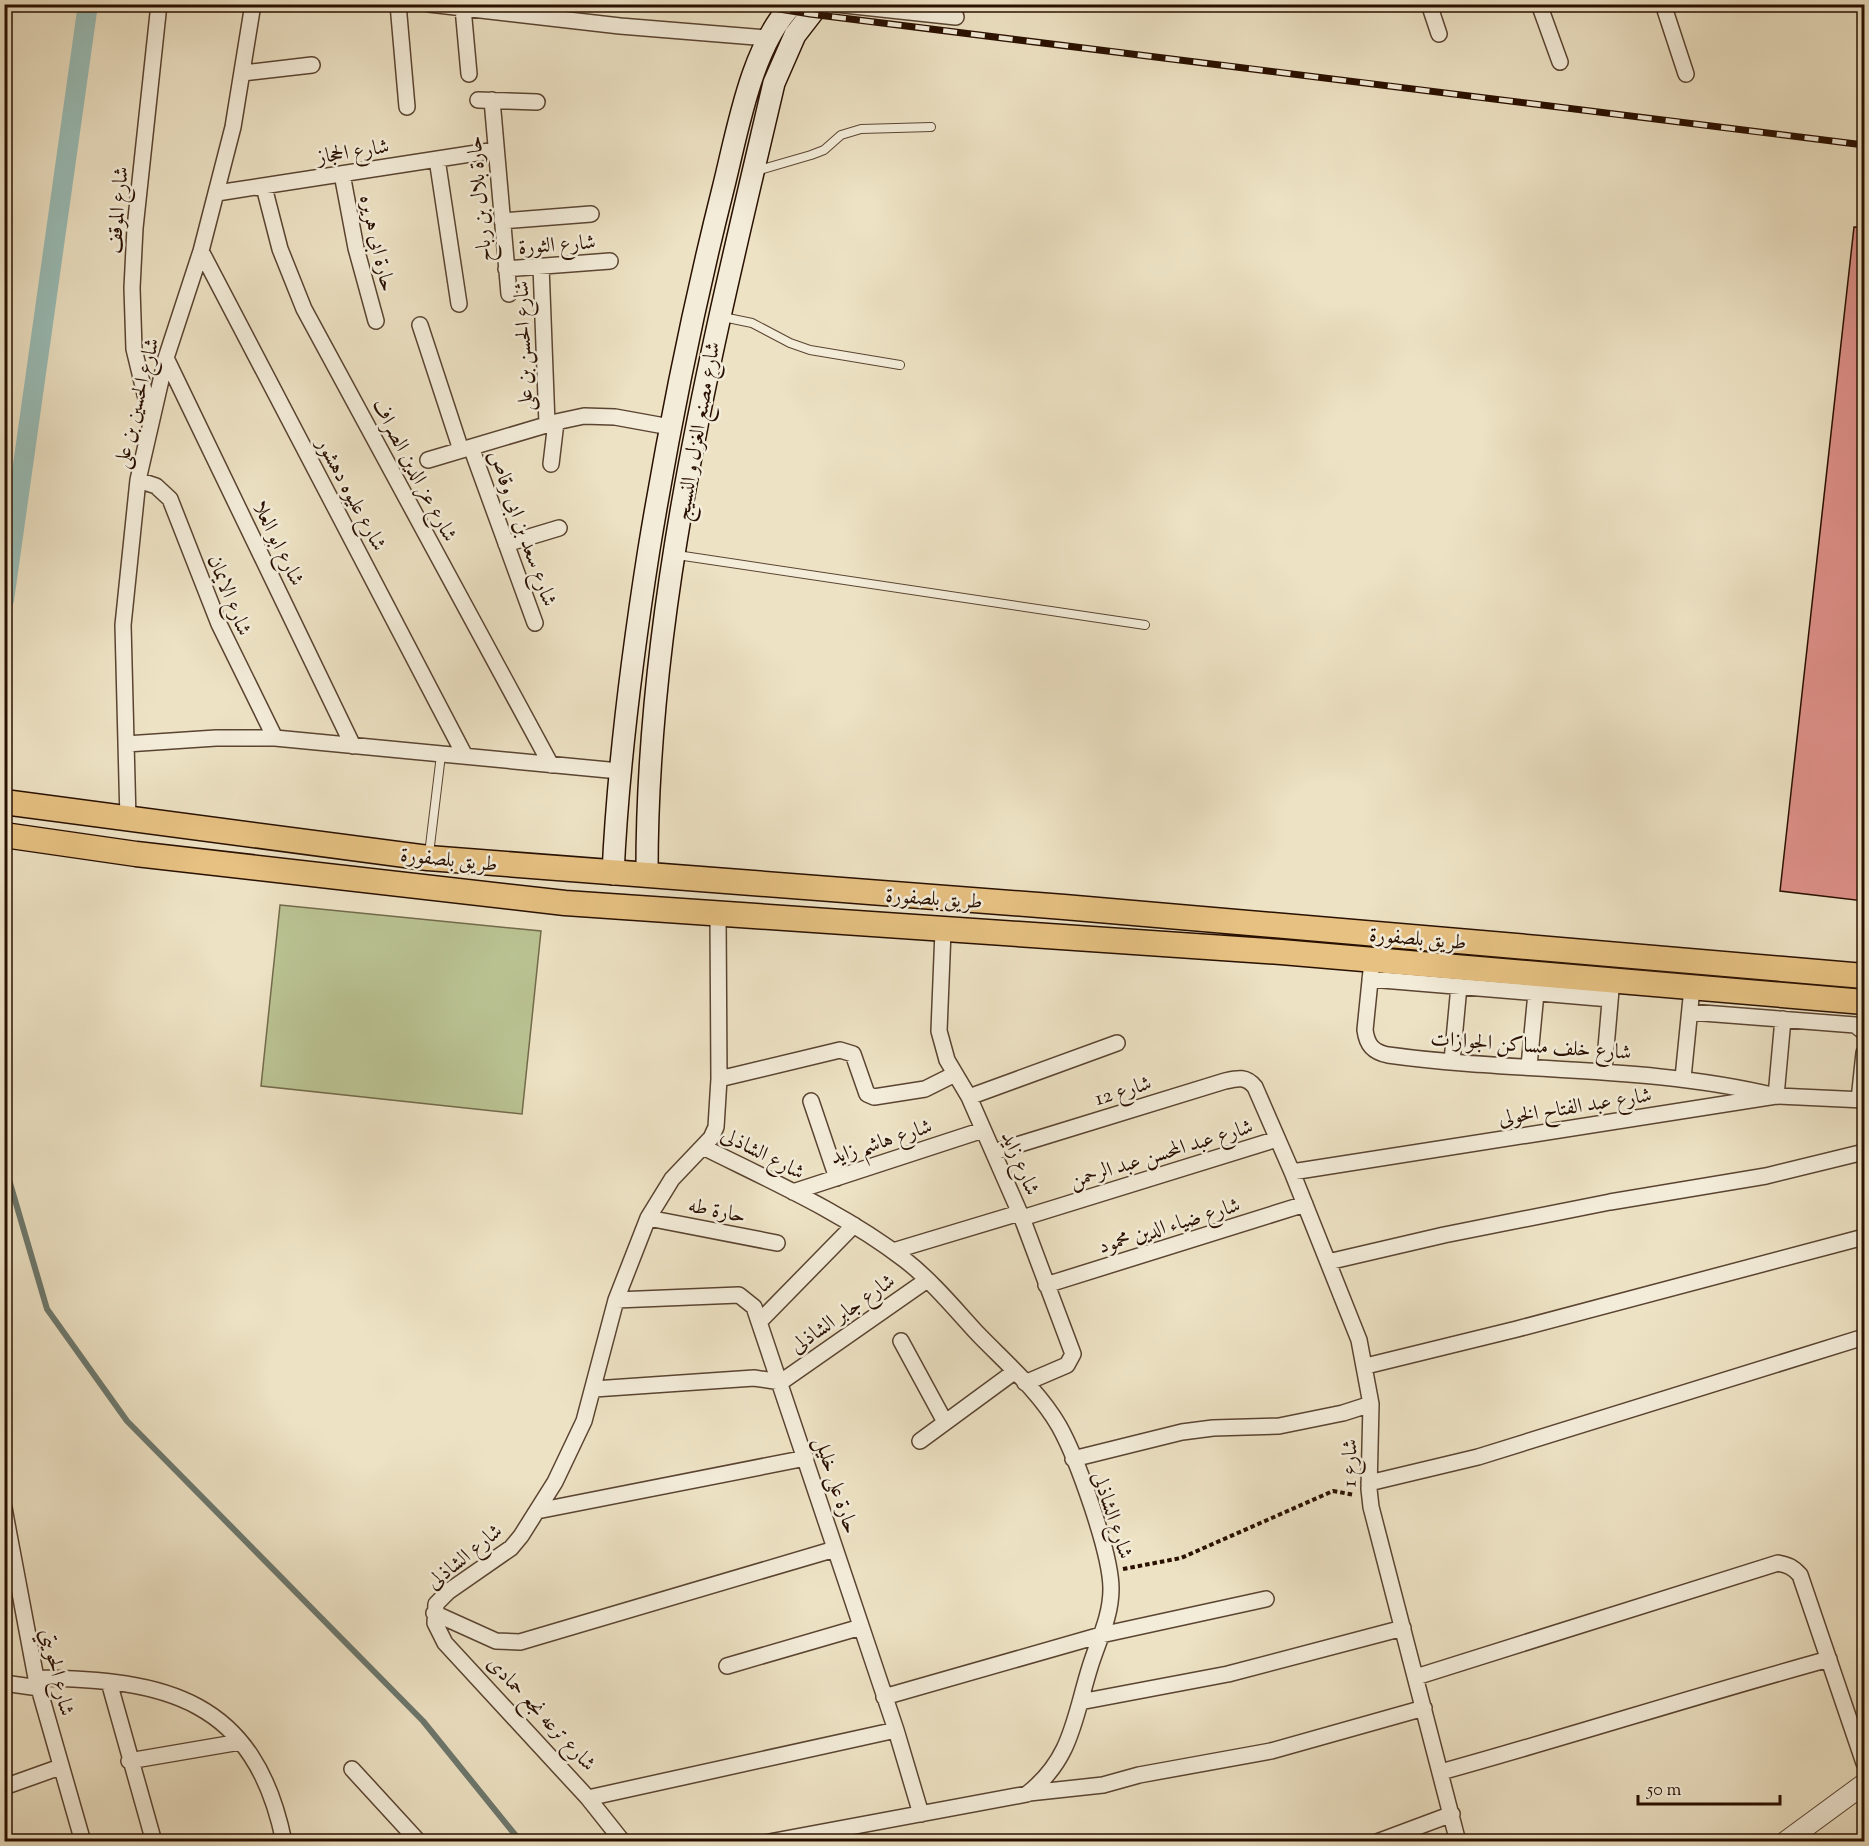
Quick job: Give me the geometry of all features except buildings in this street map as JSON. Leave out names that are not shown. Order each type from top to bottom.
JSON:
[{"type":"main road","name":"شارع مصنع الغزل و النسيج","points":[[613,874],[626,699],[670,427],[693,313],[754,71],[768,38],[793,4]]},
{"type":"main road","name":"شارع مصنع الغزل و النسيج","points":[[647,876],[649,793],[655,703],[675,555],[718,316],[774,83],[795,35],[819,4]]},
{"type":"main road","points":[[728,168],[753,172]]},
{"type":"main road","points":[[693,313],[718,316]]},
{"type":"main road","points":[[649,552],[675,555]]},
{"type":"main road","points":[[626,699],[655,703]]},
{"type":"main road","name":"طريق بلصفورة","points":[[4,802],[428,858],[1064,907],[1864,976]]},
{"type":"main road","name":"طريق بلصفورة","points":[[4,836],[414,887],[718,916],[1062,939],[1371,970],[1611,990],[1691,1000],[1864,1002]]},
{"type":"main road","points":[[1062,939],[1064,907]]},
{"type":"street","name":"شارع الموقف","points":[[151,418],[134,349],[132,288],[135,228],[159,4]]},
{"type":"street","name":"شارع الحسين بن على","points":[[128,820],[123,625],[138,480],[166,358],[201,251],[217,193],[243,73],[253,4]]},
{"type":"street","points":[[398,4],[407,107]]},
{"type":"street","points":[[429,4],[620,26],[768,38]]},
{"type":"street","points":[[835,4],[956,17]]},
{"type":"street","points":[[1429,4],[1439,34]]},
{"type":"street","points":[[1539,4],[1560,62]]},
{"type":"street","points":[[1663,4],[1686,74]]},
{"type":"street","points":[[463,8],[469,74]]},
{"type":"street","points":[[243,73],[312,65]]},
{"type":"street","name":"حارة بلال بن رباح","points":[[508,294],[496,150],[485,100],[537,102]]},
{"type":"street","name":"شارع الحجاز","points":[[217,193],[496,150]]},
{"type":"street","points":[[437,159],[459,304]]},
{"type":"street","name":"حارة ابى هريره","points":[[342,174],[356,248],[376,321]]},
{"type":"street","name":"شارع عز الدين الصراف","points":[[264,187],[280,249],[304,309],[551,765]]},
{"type":"street","points":[[502,221],[591,214]]},
{"type":"street","name":"شارع عليوه دهشور","points":[[201,251],[465,756]]},
{"type":"street","name":"شارع الثورة","points":[[506,269],[610,261]]},
{"type":"street","name":"شارع الحسن بن على","points":[[541,266],[551,423],[551,464]]},
{"type":"street","name":"شارع سعد بن ابى وقاص","points":[[420,325],[535,623]]},
{"type":"street","name":"شارع ابو العلا","points":[[166,358],[353,746]]},
{"type":"street","points":[[428,460],[551,423],[599,416],[670,427]]},
{"type":"street","name":"شارع الايمان","points":[[138,480],[156,486],[170,499],[219,624],[275,738]]},
{"type":"street","points":[[506,544],[560,528]]},
{"type":"street","points":[[126,744],[216,738],[275,738],[619,771]]},
{"type":"street","name":"شارع الشاذلى","points":[[434,1613],[441,1597],[511,1548],[537,1511],[570,1452],[594,1389],[616,1300],[648,1218],[672,1179],[703,1146],[716,1127],[719,1079],[718,916]]},
{"type":"street","name":"شارع زايد","points":[[943,931],[939,1031],[941,1046],[969,1097],[994,1152],[1021,1216],[1073,1354],[1072,1360],[1020,1377]]},
{"type":"street","points":[[1371,970],[1459,986],[1536,993],[1611,990],[1604,1071]]},
{"type":"street","name":"شارع خلف مساكن الجوازات","points":[[1371,970],[1365,1030],[1371,1048],[1388,1055],[1683,1078],[1776,1096]]},
{"type":"street","points":[[1452,1061],[1459,986]]},
{"type":"street","points":[[1529,1066],[1536,993]]},
{"type":"street","points":[[1683,1078],[1691,1000],[1783,1019],[1855,1025],[1864,1032]]},
{"type":"street","points":[[1776,1096],[1783,1019]]},
{"type":"street","points":[[969,1097],[1117,1043]]},
{"type":"street","points":[[719,1079],[840,1050],[853,1054],[867,1094],[874,1097],[925,1089],[955,1074]]},
{"type":"street","points":[[1862,1100],[1864,1053]]},
{"type":"street","name":"شارع 12","points":[[994,1152],[1234,1079],[1250,1080],[1258,1094]]},
{"type":"street","name":"شارع 1","points":[[1258,1094],[1350,1313],[1366,1366],[1371,1404],[1369,1490],[1458,1842]]},
{"type":"street","name":"شارع عبد الفتاح الخولى","points":[[1292,1172],[1776,1096],[1862,1100]]},
{"type":"street","points":[[811,1101],[837,1178]]},
{"type":"street","name":"شارع هاشم زايد","points":[[793,1192],[983,1130]]},
{"type":"street","name":"شارع عبد المحسن عبد الرحمن","points":[[893,1251],[1021,1216],[1277,1139]]},
{"type":"street","name":"شارع الشاذلى","points":[[703,1146],[854,1225],[893,1251],[927,1280],[1020,1377],[1059,1425],[1073,1459],[1110,1570],[1109,1611],[1066,1746],[1047,1779],[1027,1794],[769,1842]]},
{"type":"street","points":[[1328,1262],[1444,1234],[1610,1202],[1766,1176],[1864,1152]]},
{"type":"street","name":"شارع ضياء الدين محمود","points":[[1046,1285],[1305,1204]]},
{"type":"street","name":"حارة طه","points":[[648,1218],[777,1244]]},
{"type":"street","points":[[761,1320],[854,1225]]},
{"type":"street","points":[[1366,1366],[1517,1329],[1864,1237]]},
{"type":"street","name":"شارع جابر الشاذلى","points":[[781,1382],[927,1280]]},
{"type":"street","name":"حارة على خليل","points":[[616,1300],[739,1295],[748,1300],[761,1320],[896,1730],[921,1814]]},
{"type":"street","points":[[1369,1490],[1864,1337]]},
{"type":"street","points":[[901,1341],[945,1422]]},
{"type":"street","points":[[920,1441],[945,1422],[1020,1377]]},
{"type":"street","points":[[594,1389],[754,1378],[781,1382]]},
{"type":"street","points":[[1073,1459],[1182,1432],[1213,1428],[1279,1426],[1343,1413],[1371,1404]]},
{"type":"street","points":[[537,1511],[806,1458]]},
{"type":"street","name":"شارع الحويتي","points":[[4,1508],[38,1683],[83,1842]]},
{"type":"street","points":[[434,1613],[496,1641],[520,1642],[835,1549]]},
{"type":"street","points":[[1416,1677],[1778,1563],[1794,1568],[1800,1575],[1864,1763]]},
{"type":"street","points":[[884,1696],[1101,1635],[1266,1599]]},
{"type":"street","name":"شارع ترعه نجع حمادى","points":[[434,1613],[439,1634],[445,1643],[588,1798],[623,1842]]},
{"type":"street","points":[[727,1666],[861,1627]]},
{"type":"street","points":[[1080,1702],[1228,1674],[1403,1628]]},
{"type":"street","points":[[1441,1772],[1585,1732],[1702,1694],[1829,1659]]},
{"type":"street","points":[[109,1682],[129,1761],[154,1842]]},
{"type":"street","points":[[4,1683],[109,1682],[146,1686],[182,1697],[214,1715],[240,1742],[270,1789],[284,1842]]},
{"type":"street","points":[[1027,1794],[1103,1785],[1139,1775],[1270,1751],[1424,1708]]},
{"type":"street","points":[[588,1798],[896,1730]]},
{"type":"street","points":[[129,1761],[240,1742]]},
{"type":"street","points":[[4,1786],[60,1767]]},
{"type":"street","points":[[352,1769],[420,1842]]},
{"type":"street","points":[[1785,1842],[1864,1784]]},
{"type":"street","points":[[1377,1842],[1452,1814]]},
{"type":"lane","points":[[753,172],[824,150],[841,135],[861,129],[931,127]]},
{"type":"lane","points":[[718,316],[752,323],[790,343],[810,350],[900,364]]},
{"type":"lane","points":[[675,555],[1145,625]]},
{"type":"lane","points":[[428,858],[441,755]]},
{"type":"path","points":[[1110,1570],[1140,1568],[1181,1558],[1333,1491],[1369,1490]]},
{"type":"green space","points":[[280,905],[541,931],[522,1114],[261,1086]]},
{"type":"waterway","points":[[4,600],[88,4]]},
{"type":"waterway","points":[[4,1115],[5,1166],[47,1309],[127,1421],[423,1721],[521,1842]]},
{"type":"railway","points":[[749,4],[810,14],[1864,145]]}]
